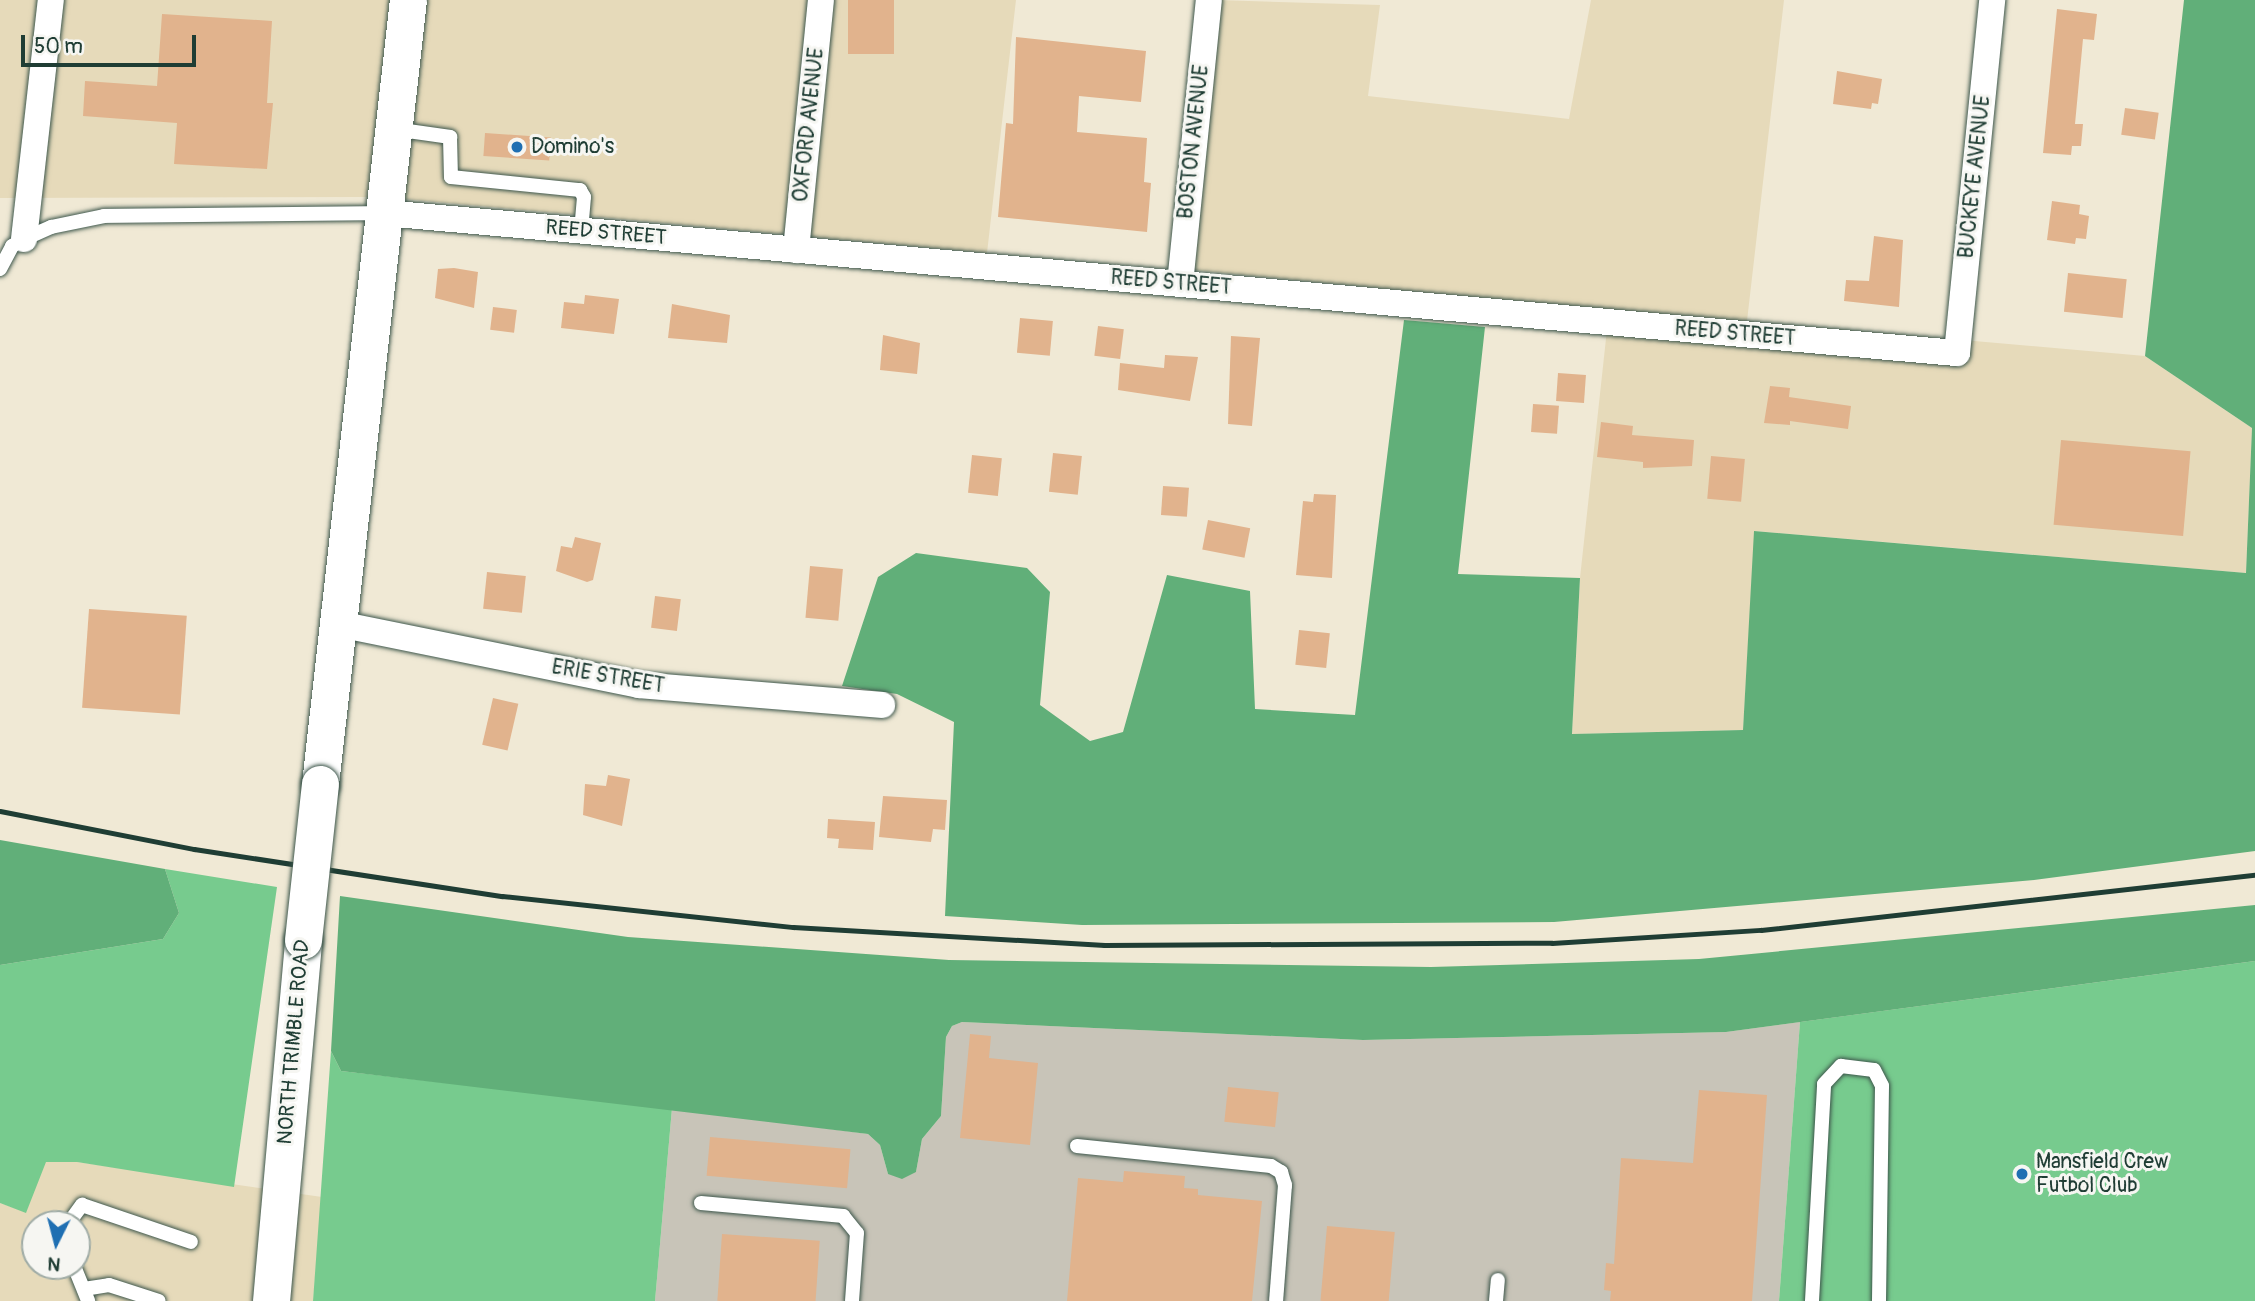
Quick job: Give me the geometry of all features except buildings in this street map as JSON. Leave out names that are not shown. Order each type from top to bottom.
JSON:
[{"type":"main road","name":"NORTH TRIMBLE ROAD","points":[[271,1301],[303,940],[408,0]]},
{"type":"street","points":[[12,243],[51,0]]},
{"type":"street","name":"OXFORD AVENUE","points":[[796,250],[821,0]]},
{"type":"street","name":"BOSTON AVENUE","points":[[1180,284],[1209,0]]},
{"type":"street","name":"BUCKEYE AVENUE","points":[[1957,353],[1992,0]]},
{"type":"street","name":"REED STREET","points":[[384,213],[1957,353]]},
{"type":"street","name":"ERIE STREET","points":[[339,624],[639,685],[881,705]]},
{"type":"lane","points":[[392,129],[450,137],[451,177],[580,190],[584,197],[581,231]]},
{"type":"lane","points":[[0,268],[12,243],[74,221],[132,214],[384,213]]},
{"type":"lane","points":[[1812,1301],[1824,1084],[1841,1066],[1874,1070],[1882,1086],[1879,1301]]},
{"type":"lane","points":[[1077,1146],[1271,1166],[1281,1172],[1285,1185],[1276,1301]]},
{"type":"lane","points":[[701,1203],[843,1216],[857,1233],[852,1301]]},
{"type":"lane","points":[[78,1210],[82,1205],[191,1242]]},
{"type":"lane","points":[[1496,1301],[1498,1280]]},
{"type":"lane","points":[[86,1295],[109,1284],[159,1301]]},
{"type":"shaded area","points":[[0,0],[1016,0],[987,253],[383,197],[0,198]]},
{"type":"shaded area","points":[[1217,0],[1380,5],[1368,96],[1569,119],[1591,0],[1784,0],[1747,321],[2145,356],[2252,428],[2246,573],[1755,531],[1743,730],[1572,734],[1580,578],[1609,311],[1194,270]]},
{"type":"shaded area","points":[[962,1022],[1363,1040],[1726,1032],[1800,1022],[1779,1301],[655,1301],[672,1108],[868,1134],[880,1145],[888,1174],[916,1172],[922,1139],[941,1116],[946,1037],[952,1026]]},
{"type":"shaded area","points":[[45,1162],[77,1162],[322,1197],[313,1301],[0,1301],[0,1203],[21,1210],[21,1280],[91,1280],[91,1210],[27,1210]]},
{"type":"green space","points":[[2184,0],[2255,0],[2255,851],[2034,880],[1554,922],[1082,925],[945,916],[954,722],[897,694],[842,686],[878,577],[916,553],[1027,568],[1050,592],[1040,705],[1090,741],[1123,732],[1167,575],[1250,591],[1255,709],[1355,715],[1404,320],[1485,327],[1458,574],[1580,578],[1572,734],[1743,730],[1754,531],[2246,573],[2252,428],[2145,356]]},
{"type":"green space","points":[[0,840],[165,869],[179,913],[163,939],[0,965]]},
{"type":"green space","points":[[165,869],[277,887],[234,1187],[77,1162],[46,1162],[27,1210],[21,1211],[0,1203],[0,965],[163,939],[179,913]]},
{"type":"green space","points":[[340,896],[628,937],[949,960],[1431,967],[1699,959],[2255,905],[2255,961],[1726,1032],[1363,1040],[962,1022],[952,1026],[946,1037],[941,1116],[922,1139],[916,1172],[902,1179],[888,1174],[880,1145],[868,1134],[341,1071],[331,1051]]},
{"type":"green space","name":"Mansfield Crew Futbol Club","points":[[2255,961],[2255,1301],[1779,1301],[1800,1022]]},
{"type":"green space","points":[[331,1051],[341,1071],[672,1108],[655,1301],[313,1301]]},
{"type":"railway","points":[[0,811],[194,849],[502,896],[793,927],[1104,945],[1552,943],[1761,930],[2255,875]]},
{"type":"place","name":"Domino's","points":[[517,147]]},
{"type":"place","name":"Mansfield Crew Futbol Club","points":[[2022,1174]]}]
